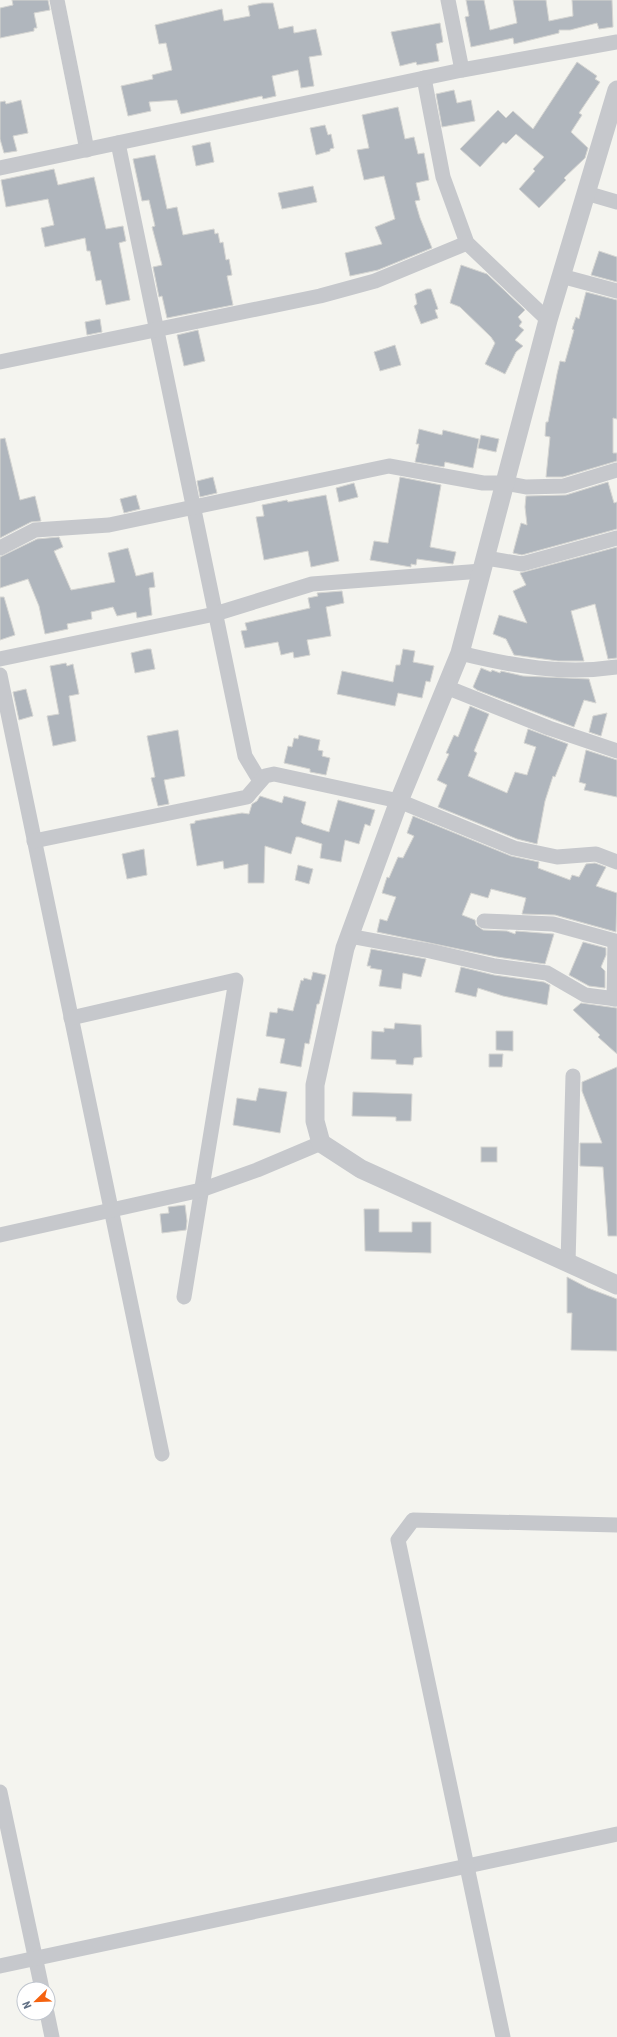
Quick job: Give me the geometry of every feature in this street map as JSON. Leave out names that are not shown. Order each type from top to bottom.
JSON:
[{"type":"street","points":[[57,0],[88,150]]},
{"type":"street","points":[[448,0],[462,70]]},
{"type":"street","points":[[0,168],[462,70],[617,42]]},
{"type":"street","points":[[424,78],[443,178],[467,243],[548,320]]},
{"type":"street","points":[[617,90],[548,320],[460,653],[399,802],[349,936],[345,948],[315,1085],[315,1121],[321,1143],[361,1169],[617,1285]]},
{"type":"street","points":[[118,143],[245,756],[260,781]]},
{"type":"street","points":[[586,193],[617,202]]},
{"type":"street","points":[[0,362],[327,294],[374,281],[467,243]]},
{"type":"street","points":[[561,276],[617,291]]},
{"type":"street","points":[[0,548],[35,530],[109,525],[389,466],[482,483],[505,483],[526,487],[564,486],[617,470]]},
{"type":"street","points":[[0,659],[215,614],[312,584],[484,564],[522,564],[617,538]]},
{"type":"street","points":[[460,653],[507,664],[564,671],[595,671],[617,667]]},
{"type":"street","points":[[0,675],[162,1454]]},
{"type":"street","points":[[446,687],[549,728],[617,751]]},
{"type":"street","points":[[34,841],[247,798],[265,776],[274,774],[399,802],[514,848],[557,857],[596,854],[617,862]]},
{"type":"street","points":[[349,936],[430,951],[495,966],[547,973],[585,995],[616,999],[615,941],[553,924],[484,921]]},
{"type":"street","points":[[71,1018],[236,980],[184,1297]]},
{"type":"street","points":[[568,1263],[573,1076]]},
{"type":"street","points":[[0,1234],[111,1211],[201,1190],[258,1170],[321,1143]]},
{"type":"street","points":[[503,2037],[398,1540],[414,1520],[617,1525]]},
{"type":"street","points":[[0,1792],[40,1981]]},
{"type":"street","points":[[0,1966],[617,1834]]},
{"type":"street","points":[[49,2021],[52,2037]]},
{"type":"building","points":[[12,0],[48,0],[50,10],[34,13],[37,28],[34,28],[34,31],[0,38],[0,8],[13,5]]},
{"type":"building","points":[[466,0],[484,0],[490,30],[517,23],[513,0],[546,0],[549,21],[573,16],[572,0],[612,0],[613,27],[599,29],[597,23],[570,30],[559,30],[559,33],[514,44],[513,38],[471,47],[465,17],[469,16]]},
{"type":"building","points":[[262,3],[273,3],[279,29],[293,26],[294,33],[316,29],[322,55],[309,57],[314,86],[301,88],[298,70],[272,76],[276,96],[263,99],[262,96],[181,114],[177,100],[149,102],[151,111],[128,116],[121,86],[153,79],[152,75],[172,70],[166,43],[159,44],[155,25],[222,9],[224,21],[250,16],[248,6]]},
{"type":"building","points":[[440,23],[443,42],[436,44],[439,61],[417,65],[416,62],[400,66],[391,32]]},
{"type":"building","points":[[577,62],[597,76],[595,79],[600,82],[579,113],[582,115],[571,132],[588,148],[585,158],[564,178],[566,180],[539,208],[519,189],[535,171],[533,169],[544,157],[516,134],[506,144],[503,142],[480,167],[460,149],[498,110],[506,118],[513,111],[533,129]]},
{"type":"building","points":[[454,90],[457,103],[471,100],[475,121],[442,127],[436,94]]},
{"type":"building","points":[[21,100],[28,133],[13,136],[17,151],[4,153],[0,139],[0,102],[5,101],[6,104]]},
{"type":"building","points":[[398,107],[405,139],[414,137],[418,154],[424,153],[429,180],[416,183],[420,200],[415,201],[432,248],[378,270],[350,276],[345,253],[382,244],[375,227],[395,219],[384,176],[364,180],[357,150],[369,148],[362,115]]},
{"type":"building","points":[[325,125],[328,135],[331,134],[334,148],[330,149],[330,151],[316,155],[310,128]]},
{"type":"building","points":[[210,142],[214,162],[196,166],[192,146]]},
{"type":"building","points":[[155,155],[167,209],[177,207],[183,235],[214,229],[215,234],[218,233],[220,243],[223,242],[226,260],[229,259],[232,275],[227,276],[233,305],[167,318],[162,296],[159,297],[153,267],[162,265],[152,227],[155,226],[149,200],[142,201],[133,159]]},
{"type":"building","points":[[54,169],[58,185],[94,177],[106,229],[123,226],[126,241],[119,243],[130,300],[106,305],[101,280],[96,281],[90,251],[87,251],[85,238],[45,247],[41,228],[54,225],[48,199],[6,207],[1,180]]},
{"type":"building","points":[[313,186],[317,202],[282,209],[278,193]]},
{"type":"building","points":[[599,251],[617,257],[617,282],[591,275]]},
{"type":"building","points":[[461,265],[487,274],[525,310],[518,317],[522,322],[519,326],[524,330],[515,340],[523,346],[516,352],[505,374],[485,364],[495,343],[491,337],[460,307],[450,303]]},
{"type":"building","points":[[431,289],[438,309],[435,310],[438,318],[421,324],[414,306],[417,304],[415,294]]},
{"type":"building","points":[[586,292],[617,300],[617,419],[613,418],[613,453],[617,453],[617,461],[563,477],[546,477],[550,437],[545,436],[546,422],[548,422],[560,361],[565,362],[574,330],[572,329],[576,317],[579,319]]},
{"type":"building","points":[[100,319],[102,332],[87,335],[85,322]]},
{"type":"building","points":[[198,330],[205,361],[184,366],[177,335]]},
{"type":"building","points":[[395,345],[401,365],[380,371],[374,352]]},
{"type":"building","points":[[419,429],[442,435],[443,430],[479,439],[473,468],[445,462],[444,467],[415,462],[419,444],[416,444]]},
{"type":"building","points":[[481,435],[499,439],[496,452],[478,448]]},
{"type":"building","points":[[5,438],[20,500],[35,496],[41,521],[31,522],[0,538],[0,439]]},
{"type":"building","points":[[213,477],[217,493],[200,497],[197,481]]},
{"type":"building","points":[[400,477],[441,485],[430,547],[456,552],[453,564],[417,559],[416,565],[411,564],[411,567],[370,560],[374,541],[388,543]]},
{"type":"building","points":[[608,482],[614,503],[617,502],[617,529],[522,555],[513,553],[521,523],[527,525],[525,507],[526,496],[566,495]]},
{"type":"building","points":[[354,483],[358,497],[339,502],[336,488]]},
{"type":"building","points":[[136,495],[140,509],[124,513],[120,499]]},
{"type":"building","points":[[326,495],[339,561],[311,567],[308,551],[264,560],[256,517],[264,516],[262,505]]},
{"type":"building","points":[[59,537],[63,547],[54,551],[71,590],[115,582],[108,553],[128,548],[136,576],[153,572],[155,587],[149,588],[152,615],[137,618],[136,612],[117,616],[113,607],[91,612],[92,619],[67,624],[68,629],[45,634],[39,606],[28,579],[0,588],[0,557],[37,539]]},
{"type":"building","points":[[617,547],[617,658],[608,659],[595,604],[571,611],[584,661],[558,661],[514,655],[506,639],[493,634],[499,615],[527,623],[513,591],[526,585],[520,573]]},
{"type":"building","points":[[342,591],[344,603],[326,607],[331,636],[307,640],[310,655],[294,658],[293,652],[281,655],[278,642],[245,648],[241,631],[247,630],[245,623],[310,608],[308,598],[318,596],[317,593]]},
{"type":"building","points":[[0,597],[4,597],[15,635],[0,640]]},
{"type":"building","points":[[151,649],[155,669],[135,673],[131,653]]},
{"type":"building","points":[[403,649],[415,651],[413,662],[434,666],[430,682],[426,681],[422,698],[398,693],[395,706],[337,694],[342,671],[393,682],[396,665],[400,665]]},
{"type":"building","points":[[66,663],[67,666],[73,664],[79,694],[69,696],[76,741],[53,746],[47,716],[59,714],[50,666]]},
{"type":"building","points":[[481,668],[491,672],[492,670],[500,673],[501,671],[523,676],[589,679],[596,703],[584,700],[574,727],[477,690],[473,687]]},
{"type":"building","points":[[26,689],[33,716],[19,720],[13,692]]},
{"type":"building","points":[[470,706],[489,714],[474,751],[477,753],[468,776],[507,793],[515,772],[527,775],[536,747],[524,743],[528,729],[568,744],[555,777],[553,776],[545,801],[537,844],[517,839],[438,807],[447,785],[437,780],[449,754],[446,753],[454,735],[458,737]]},
{"type":"building","points":[[607,713],[601,736],[589,732],[593,716]]},
{"type":"building","points":[[178,730],[185,776],[164,780],[169,804],[158,806],[151,778],[155,777],[147,736]]},
{"type":"building","points":[[299,735],[320,740],[318,750],[323,751],[322,756],[330,758],[326,775],[310,772],[310,769],[284,763],[288,746],[292,747],[294,738],[298,739]]},
{"type":"building","points":[[586,750],[617,760],[617,797],[584,790],[586,784],[579,782]]},
{"type":"building","points":[[260,796],[282,803],[284,796],[306,802],[301,822],[303,824],[329,832],[338,800],[375,810],[370,826],[365,824],[359,844],[345,840],[341,862],[320,858],[322,844],[296,837],[291,854],[265,846],[264,883],[248,883],[248,864],[224,869],[223,861],[197,866],[190,824],[195,823],[195,821],[242,813],[249,814],[252,804],[257,801]]},
{"type":"building","points":[[413,816],[511,856],[539,862],[538,868],[570,880],[572,875],[579,877],[586,864],[595,863],[606,867],[596,886],[617,893],[616,932],[555,915],[522,914],[526,898],[491,889],[488,898],[471,893],[462,915],[475,920],[476,925],[483,930],[507,931],[515,934],[516,931],[554,934],[545,964],[497,957],[377,932],[380,919],[387,921],[396,897],[382,893],[387,877],[389,878],[398,857],[403,858],[414,836],[407,833]]},
{"type":"building","points":[[144,849],[147,875],[127,879],[122,854]]},
{"type":"building","points":[[298,865],[313,869],[309,884],[295,880]]},
{"type":"building","points":[[583,942],[606,948],[606,955],[601,967],[605,971],[605,988],[589,986],[569,975]]},
{"type":"building","points":[[371,949],[426,959],[421,977],[403,973],[401,989],[379,986],[382,970],[367,966]]},
{"type":"building","points":[[461,967],[494,975],[544,982],[550,985],[547,1005],[503,996],[478,988],[476,997],[455,992]]},
{"type":"building","points":[[313,972],[326,975],[319,1004],[317,1004],[309,1044],[305,1043],[301,1067],[280,1063],[285,1039],[266,1036],[270,1012],[277,1013],[278,1008],[293,1011],[301,980],[303,981],[304,978],[311,980]]},
{"type":"building","points":[[581,1003],[617,1008],[617,1054],[598,1037],[600,1035],[573,1010]]},
{"type":"building","points":[[395,1023],[421,1025],[422,1057],[414,1058],[413,1065],[396,1064],[396,1060],[371,1059],[372,1031],[384,1032],[384,1028],[394,1029]]},
{"type":"building","points":[[496,1031],[513,1031],[513,1051],[496,1050]]},
{"type":"building","points":[[489,1054],[503,1054],[502,1067],[489,1067]]},
{"type":"building","points":[[617,1067],[617,1236],[608,1236],[603,1167],[580,1166],[580,1143],[602,1143],[582,1091],[582,1082]]},
{"type":"building","points":[[259,1088],[287,1092],[280,1133],[233,1125],[237,1098],[256,1101]]},
{"type":"building","points":[[353,1092],[412,1094],[411,1121],[396,1121],[396,1117],[352,1116]]},
{"type":"building","points":[[481,1147],[497,1147],[497,1162],[481,1162]]},
{"type":"building","points":[[185,1205],[187,1221],[186,1230],[162,1233],[160,1214],[169,1213],[168,1207]]},
{"type":"building","points":[[364,1209],[379,1209],[379,1232],[412,1232],[412,1222],[431,1222],[431,1253],[365,1251]]},
{"type":"building","points":[[567,1277],[588,1288],[617,1299],[617,1351],[571,1350],[572,1313],[567,1313]]}]
